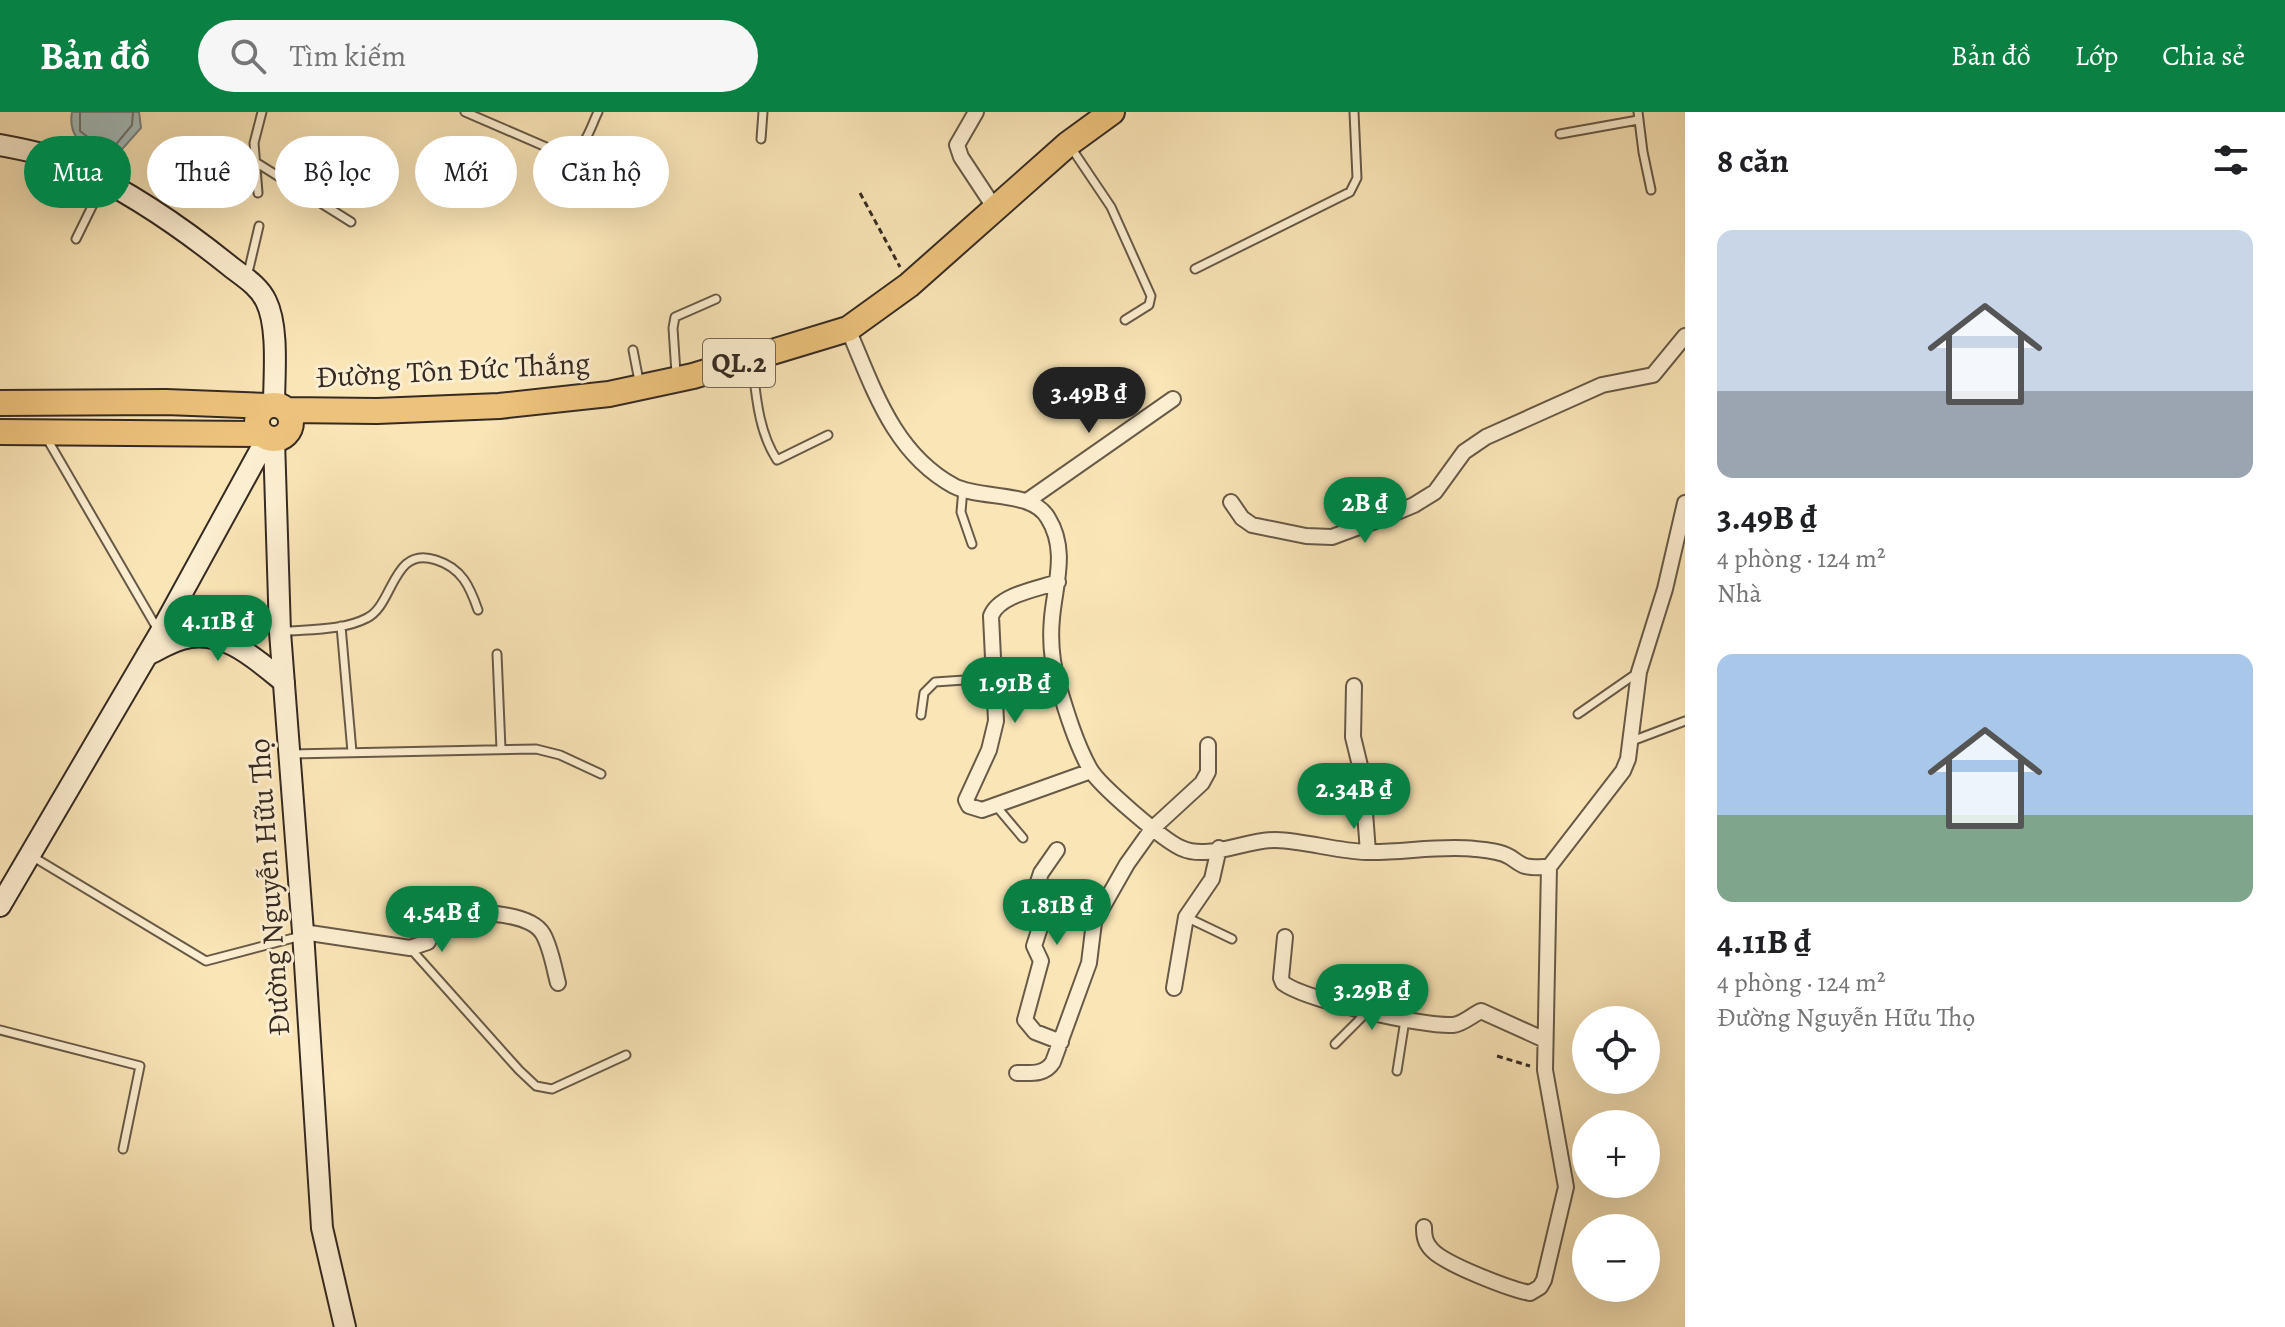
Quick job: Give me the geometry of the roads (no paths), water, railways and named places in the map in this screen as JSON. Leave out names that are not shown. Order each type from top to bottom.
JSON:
[{"type":"highway","name":"Đường Tôn Đức Thắng","points":[[276,407],[377,411],[499,406],[609,394],[676,380],[848,329],[909,285],[994,207],[1068,144],[1112,112]]},
{"type":"highway","name":"QL.2","points":[[0,403],[166,402],[276,407]]},
{"type":"highway","points":[[0,432],[280,439],[292,423],[276,407]]},
{"type":"main road","points":[[0,145],[24,149]]},
{"type":"main road","points":[[131,199],[199,241],[259,290],[270,310],[276,407]]},
{"type":"main road","points":[[0,906],[160,633],[267,438]]},
{"type":"main road","name":"Đường Nguyễn Hữu Thọ","points":[[267,438],[322,1228],[345,1327]]},
{"type":"main road","points":[[147,655],[184,638],[228,642],[248,652],[284,682]]},
{"type":"street","points":[[976,112],[957,145],[961,157],[994,207]]},
{"type":"street","points":[[848,329],[879,403],[894,429],[925,466],[973,493],[1027,501],[1042,508],[1051,522],[1059,552],[1052,619],[1057,683],[1091,771],[1152,829],[1189,851],[1260,839],[1368,852],[1470,848],[1508,855],[1528,867],[1549,867]]},
{"type":"street","points":[[1231,502],[1242,518],[1252,525],[1306,536],[1332,537],[1414,505],[1435,492],[1464,452],[1486,437],[1602,385],[1653,375],[1685,336]]},
{"type":"street","points":[[1027,501],[1173,399]]},
{"type":"street","points":[[1424,1227],[1426,1243],[1434,1252],[1463,1269],[1530,1293],[1540,1287],[1546,1274],[1566,1187],[1545,1070],[1549,867],[1623,771],[1632,741],[1639,672],[1679,557],[1685,503]]},
{"type":"street","points":[[1058,582],[1001,603],[993,610],[996,721],[993,739],[966,800],[975,810],[996,806],[1091,771]]},
{"type":"street","points":[[1354,686],[1353,737],[1362,774],[1368,852]]},
{"type":"street","points":[[1017,1073],[1048,1070],[1089,963],[1094,922],[1127,864],[1152,829],[1202,783],[1208,772],[1208,745]]},
{"type":"street","points":[[1174,988],[1186,917],[1212,879],[1219,848]]},
{"type":"street","points":[[1057,850],[1041,873],[1037,885],[1045,912],[1034,946],[1041,961],[1025,1020],[1039,1035],[1061,1042]]},
{"type":"street","points":[[303,934],[410,948],[428,942],[439,917],[447,912],[517,917],[544,934],[558,983]]},
{"type":"street","points":[[1285,937],[1281,972],[1283,983],[1296,991],[1367,1012],[1451,1025],[1457,1025],[1481,1011],[1545,1040]]},
{"type":"lane","points":[[256,136],[262,112]]},
{"type":"lane","points":[[465,112],[570,155],[581,148],[598,112]]},
{"type":"lane","points":[[761,139],[763,112]]},
{"type":"lane","points":[[1195,269],[1350,192],[1357,178],[1354,112]]},
{"type":"lane","points":[[1560,134],[1638,116],[1651,190]]},
{"type":"lane","points":[[1068,144],[1111,207],[1151,296],[1149,305],[1125,320]]},
{"type":"lane","points":[[259,164],[351,222]]},
{"type":"lane","points":[[76,239],[91,208]]},
{"type":"lane","points":[[246,279],[259,226]]},
{"type":"lane","points":[[676,380],[675,317],[716,299]]},
{"type":"lane","points":[[633,350],[640,388]]},
{"type":"lane","points":[[752,359],[761,420],[768,446],[777,460],[828,435]]},
{"type":"lane","points":[[43,432],[160,633]]},
{"type":"lane","points":[[963,489],[961,512],[972,544]]},
{"type":"lane","points":[[280,632],[341,626],[365,619],[377,612],[395,576],[403,567],[411,561],[428,557],[458,571],[469,585],[478,610]]},
{"type":"lane","points":[[341,626],[352,752]]},
{"type":"lane","points":[[497,654],[501,749]]},
{"type":"lane","points":[[1578,714],[1639,672]]},
{"type":"lane","points":[[921,715],[924,693],[935,682],[994,678]]},
{"type":"lane","points":[[1031,690],[1057,683]]},
{"type":"lane","points":[[1632,741],[1685,721]]},
{"type":"lane","points":[[289,754],[536,749],[560,755],[601,774]]},
{"type":"lane","points":[[996,806],[1023,838]]},
{"type":"lane","points":[[30,854],[206,961],[303,934]]},
{"type":"lane","points":[[1186,917],[1232,939]]},
{"type":"lane","points":[[410,948],[536,1086],[552,1089],[626,1055]]},
{"type":"lane","points":[[1335,1044],[1367,1012]]},
{"type":"lane","points":[[1397,1071],[1406,1018]]},
{"type":"lane","points":[[0,1030],[140,1066],[123,1149]]},
{"type":"water","points":[[72,112],[139,112],[141,128],[131,139],[131,136],[76,136]]}]
